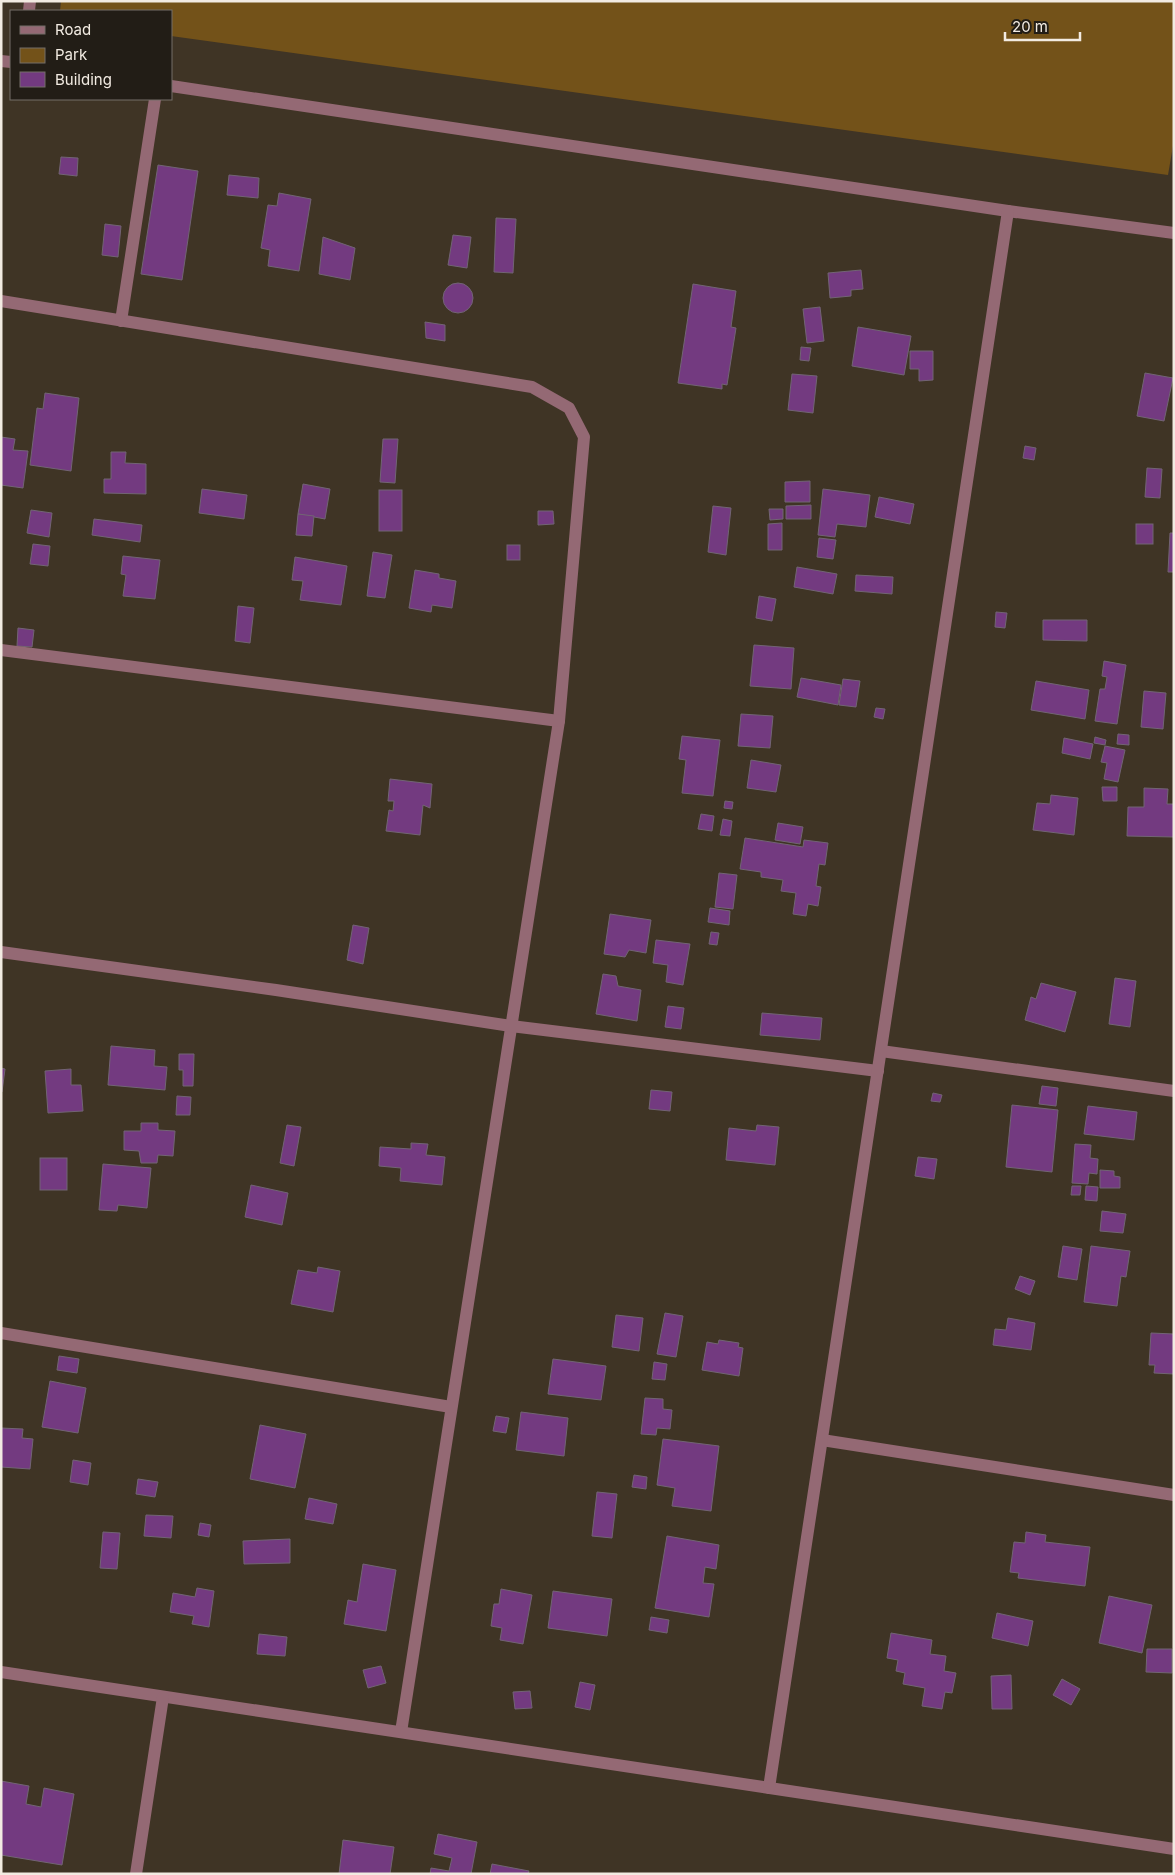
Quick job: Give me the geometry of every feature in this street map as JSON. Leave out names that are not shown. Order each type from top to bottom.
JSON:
[{"type":"street","points":[[172,86],[1008,211],[1174,233]]},
{"type":"street","points":[[121,320],[155,100]]},
{"type":"street","points":[[769,1788],[1008,211]]},
{"type":"street","points":[[1,301],[532,387],[569,408],[584,437],[559,721],[401,1732]]},
{"type":"street","points":[[1,650],[559,721]]},
{"type":"street","points":[[1,952],[276,990],[510,1026],[878,1072]]},
{"type":"street","points":[[880,1051],[1174,1091]]},
{"type":"street","points":[[1,1333],[451,1407]]},
{"type":"street","points":[[822,1440],[1174,1494]]},
{"type":"street","points":[[1,1672],[1174,1849]]},
{"type":"street","points":[[136,1874],[163,1697]]},
{"type":"green space","points":[[61,1],[1174,1],[1174,140],[1168,175],[172,36],[172,10],[60,10]]},
{"type":"building","points":[[61,157],[78,158],[77,176],[59,174]]},
{"type":"building","points":[[158,165],[198,171],[182,280],[141,274]]},
{"type":"building","points":[[229,175],[259,178],[258,198],[227,195]]},
{"type":"building","points":[[279,193],[311,199],[299,271],[268,266],[270,250],[261,248],[268,205],[277,206]]},
{"type":"building","points":[[496,218],[516,219],[513,273],[494,272]]},
{"type":"building","points":[[105,224],[121,226],[118,257],[102,255]]},
{"type":"building","points":[[453,235],[471,237],[467,268],[448,265]]},
{"type":"building","points":[[323,237],[355,248],[350,280],[319,274]]},
{"type":"building","points":[[861,270],[863,289],[851,290],[851,296],[830,298],[828,273]]},
{"type":"building","points":[[458,283],[469,287],[473,298],[469,309],[458,313],[447,309],[443,298],[447,287]]},
{"type":"building","points":[[693,284],[736,291],[731,327],[736,328],[727,385],[722,384],[722,389],[678,383]]},
{"type":"building","points":[[820,307],[824,341],[807,343],[803,309]]},
{"type":"building","points":[[425,322],[445,325],[445,341],[426,338]]},
{"type":"building","points":[[858,327],[911,336],[904,375],[852,366]]},
{"type":"building","points":[[801,347],[811,348],[809,361],[800,360]]},
{"type":"building","points":[[910,351],[933,351],[933,380],[919,381],[919,369],[910,369]]},
{"type":"building","points":[[1145,373],[1173,378],[1164,421],[1137,416]]},
{"type":"building","points":[[792,374],[817,376],[813,413],[788,410]]},
{"type":"building","points":[[45,393],[79,398],[71,471],[30,465],[37,408],[43,409]]},
{"type":"building","points":[[1,437],[15,439],[13,450],[28,451],[23,488],[1,485]]},
{"type":"building","points":[[383,439],[398,439],[395,483],[380,482]]},
{"type":"building","points":[[1025,446],[1036,448],[1034,460],[1023,458]]},
{"type":"building","points":[[111,452],[126,452],[125,463],[146,464],[146,494],[104,493],[104,479],[111,479]]},
{"type":"building","points":[[1147,468],[1162,469],[1160,498],[1145,497]]},
{"type":"building","points":[[810,481],[810,502],[785,502],[785,482]]},
{"type":"building","points":[[303,484],[330,489],[325,519],[298,514]]},
{"type":"building","points":[[202,489],[247,495],[244,519],[199,513]]},
{"type":"building","points":[[823,489],[870,495],[866,527],[837,524],[835,537],[818,535]]},
{"type":"building","points":[[379,490],[402,490],[402,531],[379,531]]},
{"type":"building","points":[[879,497],[914,504],[910,524],[875,517]]},
{"type":"building","points":[[811,505],[811,519],[786,519],[786,506]]},
{"type":"building","points":[[713,506],[731,508],[726,555],[708,552]]},
{"type":"building","points":[[769,509],[783,509],[783,519],[770,520]]},
{"type":"building","points":[[31,510],[52,513],[49,537],[27,533]]},
{"type":"building","points":[[538,511],[553,511],[554,524],[538,525]]},
{"type":"building","points":[[298,514],[314,516],[312,536],[296,535]]},
{"type":"building","points":[[94,519],[142,525],[140,542],[92,535]]},
{"type":"building","points":[[782,523],[782,550],[768,550],[768,524]]},
{"type":"building","points":[[1136,524],[1153,524],[1153,544],[1136,544]]},
{"type":"building","points":[[1170,533],[1174,533],[1174,572],[1168,572]]},
{"type":"building","points":[[819,538],[836,540],[833,559],[817,557]]},
{"type":"building","points":[[33,544],[50,546],[48,566],[30,564]]},
{"type":"building","points":[[507,545],[520,545],[520,560],[507,560]]},
{"type":"building","points":[[373,552],[392,555],[385,598],[367,596]]},
{"type":"building","points":[[123,556],[160,560],[155,599],[123,596],[126,575],[121,574]]},
{"type":"building","points":[[295,557],[347,566],[341,605],[300,600],[303,581],[292,580]]},
{"type":"building","points":[[797,567],[837,574],[833,594],[794,587]]},
{"type":"building","points":[[415,570],[439,574],[439,578],[456,581],[452,608],[432,605],[431,612],[409,608]]},
{"type":"building","points":[[856,575],[893,577],[892,594],[855,591]]},
{"type":"building","points":[[759,596],[776,599],[772,621],[756,618]]},
{"type":"building","points":[[238,606],[254,608],[250,643],[235,641]]},
{"type":"building","points":[[996,612],[1007,613],[1005,628],[995,627]]},
{"type":"building","points":[[1043,620],[1087,620],[1087,641],[1043,640]]},
{"type":"building","points":[[18,628],[34,630],[32,647],[17,646]]},
{"type":"building","points":[[754,645],[794,648],[791,689],[750,686]]},
{"type":"building","points":[[1104,661],[1126,665],[1117,724],[1095,721],[1100,689],[1105,689],[1107,677],[1102,676]]},
{"type":"building","points":[[801,678],[841,685],[838,705],[797,697]]},
{"type":"building","points":[[843,679],[860,681],[856,707],[839,705]]},
{"type":"building","points":[[1036,681],[1089,690],[1085,719],[1031,710]]},
{"type":"building","points":[[1144,691],[1166,693],[1163,729],[1141,727]]},
{"type":"building","points":[[876,708],[885,709],[883,719],[874,717]]},
{"type":"building","points":[[741,714],[773,716],[770,748],[738,746]]},
{"type":"building","points":[[1118,734],[1129,735],[1129,745],[1117,744]]},
{"type":"building","points":[[682,736],[720,740],[713,796],[682,793],[686,760],[679,759]]},
{"type":"building","points":[[1095,737],[1106,740],[1105,745],[1094,743]]},
{"type":"building","points":[[1064,738],[1093,744],[1090,759],[1062,753]]},
{"type":"building","points":[[1105,746],[1125,750],[1118,782],[1104,779],[1107,763],[1101,762]]},
{"type":"building","points":[[751,760],[781,765],[776,792],[747,788]]},
{"type":"building","points":[[390,779],[432,784],[430,808],[423,805],[420,835],[386,831],[389,810],[393,811],[394,801],[388,801]]},
{"type":"building","points":[[1102,787],[1117,787],[1117,801],[1103,801]]},
{"type":"building","points":[[1144,788],[1168,789],[1167,804],[1174,804],[1174,837],[1127,836],[1128,807],[1144,807]]},
{"type":"building","points":[[1051,795],[1078,798],[1074,835],[1033,830],[1037,803],[1050,804]]},
{"type":"building","points":[[725,801],[733,802],[732,809],[724,808]]},
{"type":"building","points":[[701,814],[714,816],[712,831],[698,829]]},
{"type":"building","points":[[723,819],[732,821],[730,836],[720,835]]},
{"type":"building","points":[[778,823],[803,827],[800,844],[775,840]]},
{"type":"building","points":[[745,838],[803,847],[804,840],[828,843],[825,865],[819,864],[816,886],[821,887],[818,906],[808,904],[806,916],[793,914],[796,893],[781,891],[783,880],[761,877],[761,872],[740,869]]},
{"type":"building","points":[[719,873],[737,875],[733,909],[715,907]]},
{"type":"building","points":[[710,908],[730,911],[729,925],[708,922]]},
{"type":"building","points":[[610,914],[651,920],[646,953],[629,950],[625,957],[604,954]]},
{"type":"building","points":[[353,925],[369,928],[363,964],[347,960]]},
{"type":"building","points":[[711,932],[719,933],[717,945],[709,944]]},
{"type":"building","points":[[656,940],[690,944],[683,985],[666,982],[668,965],[653,963]]},
{"type":"building","points":[[603,974],[616,976],[618,986],[641,990],[637,1021],[596,1014]]},
{"type":"building","points":[[1115,978],[1136,981],[1130,1027],[1109,1024]]},
{"type":"building","points":[[1041,983],[1076,992],[1065,1032],[1025,1020],[1031,997],[1036,999]]},
{"type":"building","points":[[668,1006],[684,1008],[681,1029],[665,1027]]},
{"type":"building","points":[[762,1013],[822,1018],[820,1040],[760,1035]]},
{"type":"building","points":[[111,1046],[155,1050],[154,1066],[167,1067],[165,1090],[108,1085]]},
{"type":"building","points":[[179,1054],[194,1054],[193,1086],[183,1086],[183,1070],[179,1070]]},
{"type":"building","points":[[1,1068],[5,1069],[2,1092],[1,1092]]},
{"type":"building","points":[[71,1069],[71,1085],[81,1085],[83,1111],[48,1113],[45,1071]]},
{"type":"building","points":[[1042,1086],[1058,1088],[1056,1106],[1039,1104]]},
{"type":"building","points":[[651,1090],[672,1092],[670,1111],[649,1109]]},
{"type":"building","points":[[933,1093],[942,1095],[940,1102],[931,1101]]},
{"type":"building","points":[[177,1096],[191,1097],[190,1115],[176,1115]]},
{"type":"building","points":[[1012,1105],[1058,1110],[1052,1172],[1006,1167]]},
{"type":"building","points":[[1088,1106],[1137,1112],[1134,1140],[1084,1134]]},
{"type":"building","points":[[141,1123],[158,1123],[158,1130],[175,1131],[173,1156],[158,1155],[157,1163],[141,1163],[139,1151],[124,1150],[124,1131],[141,1131]]},
{"type":"building","points":[[287,1125],[301,1127],[294,1166],[280,1163]]},
{"type":"building","points":[[757,1125],[779,1127],[775,1165],[726,1160],[729,1128],[756,1131]]},
{"type":"building","points":[[411,1143],[428,1144],[426,1155],[445,1157],[442,1185],[400,1181],[401,1168],[379,1166],[380,1147],[411,1149]]},
{"type":"building","points":[[1075,1144],[1091,1145],[1090,1158],[1098,1159],[1097,1174],[1089,1173],[1088,1184],[1072,1183]]},
{"type":"building","points":[[918,1157],[937,1159],[934,1179],[915,1176]]},
{"type":"building","points":[[40,1158],[67,1158],[67,1190],[40,1190]]},
{"type":"building","points":[[103,1164],[151,1168],[147,1208],[118,1205],[117,1211],[99,1210]]},
{"type":"building","points":[[1100,1170],[1114,1171],[1114,1176],[1120,1177],[1120,1188],[1100,1188]]},
{"type":"building","points":[[251,1185],[288,1193],[282,1225],[245,1217]]},
{"type":"building","points":[[1072,1186],[1081,1186],[1080,1195],[1071,1195]]},
{"type":"building","points":[[1086,1186],[1098,1187],[1097,1201],[1085,1200]]},
{"type":"building","points":[[1102,1211],[1126,1214],[1123,1233],[1100,1231]]},
{"type":"building","points":[[1063,1246],[1082,1249],[1077,1280],[1058,1277]]},
{"type":"building","points":[[1091,1246],[1130,1251],[1126,1277],[1121,1276],[1117,1306],[1084,1302]]},
{"type":"building","points":[[318,1267],[340,1271],[333,1312],[291,1304],[298,1270],[317,1273]]},
{"type":"building","points":[[1020,1276],[1035,1281],[1030,1295],[1015,1289]]},
{"type":"building","points":[[665,1313],[683,1316],[676,1357],[657,1354]]},
{"type":"building","points":[[616,1315],[643,1318],[639,1351],[612,1347]]},
{"type":"building","points":[[1008,1318],[1035,1323],[1031,1350],[993,1345],[995,1329],[1006,1330]]},
{"type":"building","points":[[1151,1333],[1174,1334],[1174,1374],[1154,1373],[1155,1365],[1149,1365]]},
{"type":"building","points":[[719,1340],[739,1343],[738,1347],[743,1348],[739,1376],[702,1370],[707,1342],[718,1344]]},
{"type":"building","points":[[59,1356],[79,1359],[77,1373],[57,1370]]},
{"type":"building","points":[[553,1359],[606,1366],[601,1400],[548,1394]]},
{"type":"building","points":[[654,1362],[667,1364],[665,1380],[652,1379]]},
{"type":"building","points":[[50,1381],[86,1388],[78,1433],[42,1427]]},
{"type":"building","points":[[645,1398],[663,1399],[663,1409],[672,1410],[670,1429],[657,1428],[656,1435],[641,1434]]},
{"type":"building","points":[[521,1412],[568,1418],[564,1456],[516,1450]]},
{"type":"building","points":[[496,1416],[509,1418],[506,1433],[493,1431]]},
{"type":"building","points":[[260,1425],[306,1434],[295,1488],[250,1479]]},
{"type":"building","points":[[1,1428],[23,1429],[22,1438],[33,1439],[30,1469],[1,1467]]},
{"type":"building","points":[[663,1439],[719,1446],[711,1511],[672,1506],[675,1488],[657,1485]]},
{"type":"building","points":[[73,1460],[91,1463],[88,1485],[70,1482]]},
{"type":"building","points":[[634,1475],[647,1477],[646,1489],[632,1487]]},
{"type":"building","points":[[138,1479],[158,1482],[155,1497],[136,1494]]},
{"type":"building","points":[[597,1492],[617,1494],[612,1538],[592,1536]]},
{"type":"building","points":[[309,1498],[337,1504],[333,1524],[305,1519]]},
{"type":"building","points":[[146,1515],[173,1516],[171,1538],[144,1536]]},
{"type":"building","points":[[200,1523],[211,1525],[209,1537],[198,1535]]},
{"type":"building","points":[[103,1532],[120,1533],[117,1569],[100,1568]]},
{"type":"building","points":[[1026,1532],[1046,1535],[1045,1542],[1090,1547],[1085,1586],[1018,1578],[1019,1573],[1010,1572],[1014,1542],[1025,1543]]},
{"type":"building","points":[[667,1536],[719,1545],[716,1569],[705,1567],[703,1583],[714,1584],[709,1617],[655,1608]]},
{"type":"building","points":[[290,1539],[290,1563],[244,1564],[243,1541]]},
{"type":"building","points":[[363,1564],[396,1570],[386,1631],[344,1624],[348,1600],[357,1602]]},
{"type":"building","points":[[197,1588],[214,1591],[209,1627],[192,1624],[194,1616],[170,1612],[173,1593],[195,1597]]},
{"type":"building","points":[[501,1589],[532,1595],[523,1644],[500,1640],[502,1628],[491,1626],[494,1604],[499,1604]]},
{"type":"building","points":[[553,1591],[612,1599],[607,1636],[548,1628]]},
{"type":"building","points":[[1109,1596],[1152,1605],[1142,1653],[1099,1643]]},
{"type":"building","points":[[997,1613],[1033,1621],[1028,1646],[992,1638]]},
{"type":"building","points":[[651,1617],[669,1620],[667,1633],[649,1630]]},
{"type":"building","points":[[891,1633],[932,1640],[930,1654],[946,1656],[944,1671],[956,1673],[952,1693],[945,1692],[942,1709],[922,1706],[925,1688],[903,1684],[905,1673],[896,1671],[898,1660],[887,1658]]},
{"type":"building","points":[[259,1634],[287,1637],[285,1656],[257,1654]]},
{"type":"building","points":[[1147,1649],[1172,1649],[1172,1673],[1146,1672]]},
{"type":"building","points":[[381,1666],[386,1683],[368,1688],[363,1670]]},
{"type":"building","points":[[1011,1675],[1012,1709],[992,1709],[991,1676]]},
{"type":"building","points":[[1062,1679],[1080,1689],[1071,1705],[1053,1695]]},
{"type":"building","points":[[580,1682],[595,1685],[590,1710],[575,1707]]},
{"type":"building","points":[[530,1691],[532,1708],[515,1709],[513,1692]]},
{"type":"building","points":[[1,1781],[29,1786],[26,1804],[41,1807],[44,1788],[74,1794],[62,1865],[1,1855]]},
{"type":"building","points":[[438,1834],[477,1842],[471,1874],[430,1874],[431,1868],[449,1871],[452,1858],[434,1854]]},
{"type":"building","points":[[343,1840],[394,1847],[390,1874],[339,1874]]},
{"type":"building","points":[[492,1864],[529,1871],[528,1874],[490,1874]]}]
